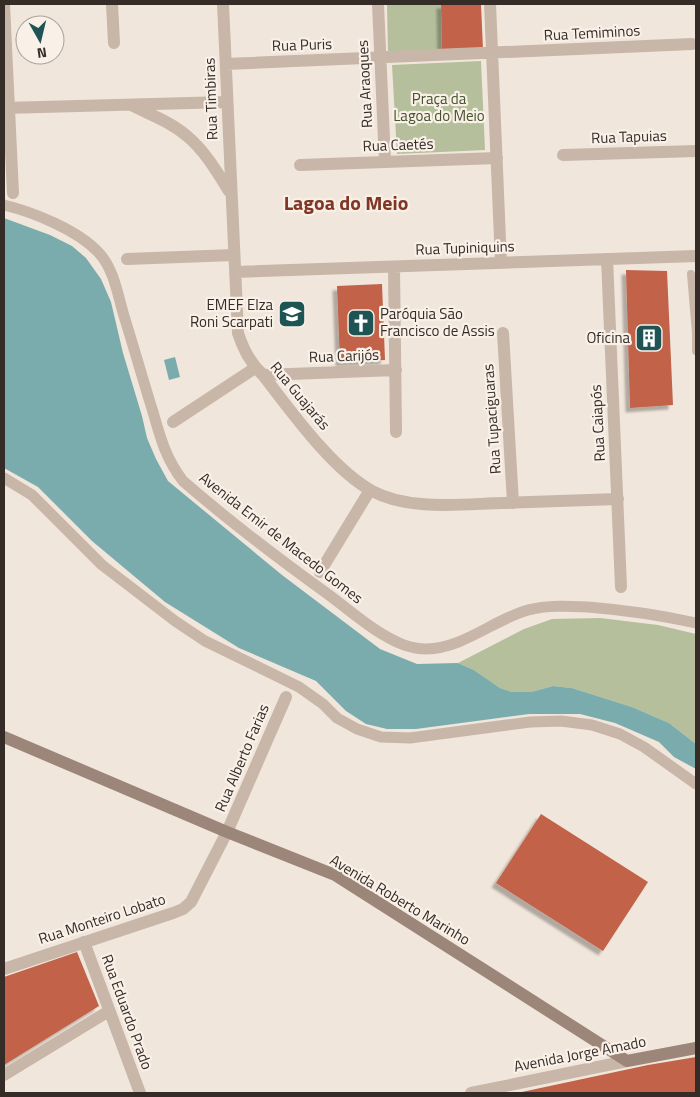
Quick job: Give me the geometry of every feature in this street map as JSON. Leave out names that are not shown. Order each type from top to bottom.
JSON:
[{"type":"main road","name":"Avenida Roberto Marinho","points":[[4,737],[227,832],[335,875],[627,1061]]},
{"type":"main road","name":"Avenida Jorge Amado","points":[[627,1061],[696,1048]]},
{"type":"street","points":[[4,4],[7,108],[13,193]]},
{"type":"street","points":[[112,4],[114,43]]},
{"type":"street","name":"Rua Timbiras","points":[[223,4],[231,194]]},
{"type":"street","name":"Rua Araoques","points":[[378,4],[385,162]]},
{"type":"street","points":[[490,4],[501,263]]},
{"type":"street","name":"Rua Temiminos","points":[[379,58],[692,44]]},
{"type":"street","name":"Rua Puris","points":[[226,64],[379,58]]},
{"type":"street","points":[[7,108],[227,102]]},
{"type":"street","points":[[128,104],[165,121],[187,135],[204,153],[231,194]]},
{"type":"street","name":"Rua Tapuias","points":[[563,155],[696,151]]},
{"type":"street","name":"Rua Caetés","points":[[300,165],[496,158]]},
{"type":"street","name":"Rua Guajarás","points":[[231,194],[238,333],[248,357],[259,372],[303,426],[343,470],[383,497],[433,505],[618,499]]},
{"type":"street","name":"Avenida Emir de Macedo Gomes","points":[[4,205],[56,224],[83,240],[98,252],[106,263],[119,298],[161,438],[172,467],[183,481],[314,584],[384,634],[405,646],[425,649],[447,646],[528,610],[565,606],[622,609],[696,623]]},
{"type":"street","points":[[127,259],[234,255]]},
{"type":"street","name":"Rua Tupiniquins","points":[[235,272],[696,256]]},
{"type":"street","name":"Rua Caiapós","points":[[607,259],[621,586]]},
{"type":"street","points":[[394,267],[396,432]]},
{"type":"street","name":"Rua Tupaciguaras","points":[[503,333],[513,503]]},
{"type":"street","name":"Rua Carijós","points":[[259,372],[396,370]]},
{"type":"street","points":[[173,422],[259,372]]},
{"type":"street","points":[[4,478],[32,495],[102,565],[175,621],[205,641],[299,688],[322,704],[337,718],[357,729],[381,737],[410,738],[530,722],[561,721],[592,725],[620,734],[644,747],[696,784]]},
{"type":"street","points":[[320,572],[370,490]]},
{"type":"street","name":"Rua Alberto Farias","points":[[227,832],[286,696]]},
{"type":"street","name":"Rua Monteiro Lobato","points":[[4,969],[183,909],[191,902],[227,832]]},
{"type":"street","name":"Rua Eduardo Prado","points":[[84,942],[140,1093]]},
{"type":"street","points":[[4,1075],[109,1010]]},
{"type":"street","name":"Avenida Jorge Amado","points":[[471,1093],[627,1061]]},
{"type":"lane","points":[[691,274],[696,351]]},
{"type":"green space","points":[[387,4],[441,4],[442,51],[388,53]]},
{"type":"green space","name":"Praça da Lagoa do Meio","points":[[481,61],[485,150],[397,154],[392,65]]},
{"type":"green space","points":[[600,618],[658,625],[696,634],[696,744],[669,723],[632,707],[572,688],[553,686],[531,692],[512,692],[500,688],[474,670],[458,663],[524,629],[552,619]]},
{"type":"water","points":[[4,218],[50,235],[72,246],[86,258],[101,279],[111,302],[147,438],[168,481],[282,575],[380,649],[417,664],[458,663],[474,670],[500,688],[512,692],[531,692],[553,686],[572,688],[632,707],[669,723],[696,744],[696,769],[674,757],[659,742],[615,723],[580,714],[529,714],[416,729],[387,729],[366,724],[346,711],[316,681],[239,648],[165,602],[92,541],[38,487],[4,468]]},
{"type":"water","points":[[175,357],[180,377],[169,380],[164,360]]},
{"type":"building","points":[[441,4],[481,4],[483,49],[442,51]]},
{"type":"building","name":"Oficina","points":[[626,270],[667,271],[673,405],[630,408]]},
{"type":"building","name":"Paróquia São Francisco de Assis","points":[[382,284],[385,360],[340,362],[337,286]]},
{"type":"building","points":[[541,814],[648,882],[603,951],[496,883]]},
{"type":"building","points":[[77,952],[99,1006],[4,1065],[4,977]]},
{"type":"building","points":[[696,1057],[696,1093],[517,1093],[648,1065]]},
{"type":"place","name":"EMEF Elza Roni Scarpati","points":[[292,314]]},
{"type":"place","name":"Paróquia São Francisco de Assis","points":[[361,323]]},
{"type":"place","name":"Oficina","points":[[649,338]]},
{"type":"district","name":"Lagoa do Meio","points":[[346,203]]}]
